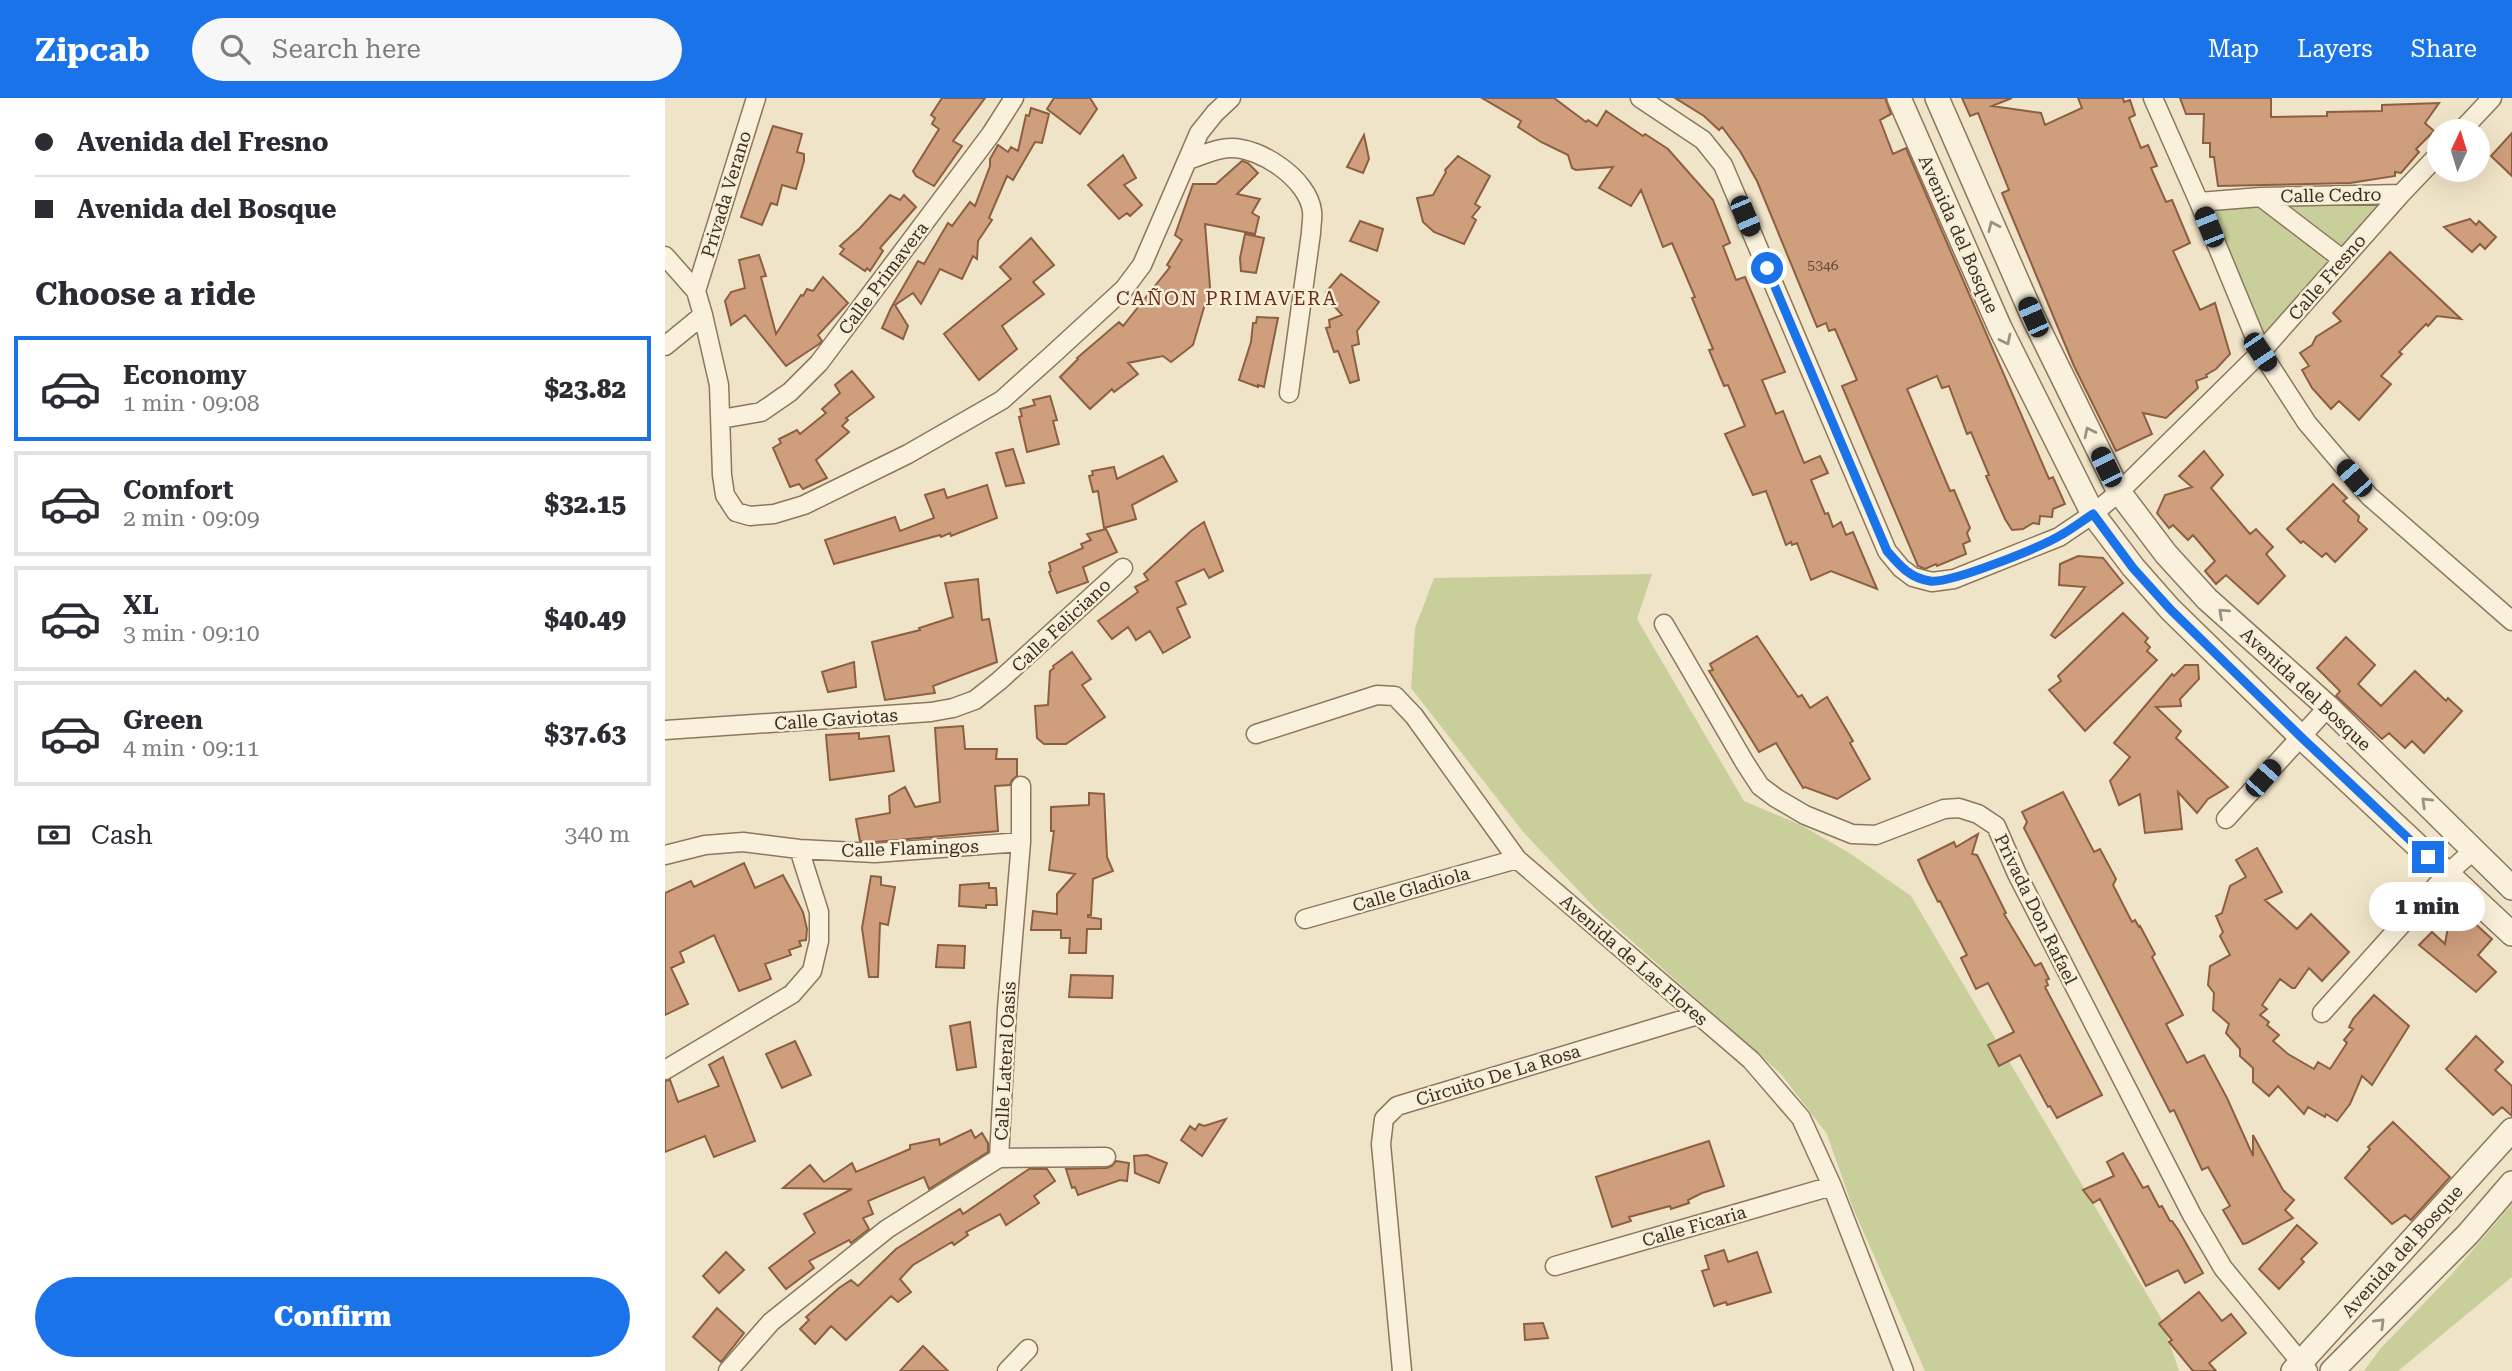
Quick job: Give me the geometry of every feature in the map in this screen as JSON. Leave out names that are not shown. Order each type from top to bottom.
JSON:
[{"type":"street","name":"Privada Verano","points":[[696,291],[757,98]]},
{"type":"street","name":"Calle Primavera","points":[[721,419],[761,412],[790,392],[819,363],[991,134],[1014,98]]},
{"type":"street","points":[[665,256],[696,291],[703,315],[719,385],[725,495],[736,512],[750,516],[774,514],[804,505],[908,454],[1002,400],[1124,289],[1142,265],[1199,133],[1231,98]]},
{"type":"street","name":"Calle Fresno","points":[[1640,98],[1703,140],[1723,165],[1887,551],[1901,568],[1913,576],[1932,582],[1954,579],[2059,537],[2093,514],[2119,492],[2260,352],[2427,167]]},
{"type":"street","name":"Avenida del Bosque","points":[[1899,98],[2000,328],[2093,514],[2133,568],[2170,609],[2300,736],[2512,934]]},
{"type":"street","name":"Avenida del Bosque","points":[[1937,98],[2033,317],[2119,492],[2165,554],[2207,599],[2327,707],[2512,888]]},
{"type":"street","points":[[2153,98],[2260,352],[2307,423],[2369,496],[2512,621]]},
{"type":"street","points":[[2472,119],[2492,98]]},
{"type":"street","points":[[1188,160],[1227,148],[1245,148],[1262,154],[1297,181],[1307,196],[1312,210],[1311,233],[1289,393]]},
{"type":"street","name":"Calle Cedro","points":[[2199,202],[2262,197],[2401,194]]},
{"type":"street","name":"Calle Cedro","points":[[2262,197],[2342,259]]},
{"type":"street","points":[[665,345],[703,315]]},
{"type":"street","name":"Calle Feliciano","points":[[999,681],[1123,568]]},
{"type":"street","name":"Privada Don Rafael","points":[[1664,624],[1745,763],[1761,786],[1776,798],[1805,815],[1865,836],[1876,835],[1944,809],[1959,808],[1978,814],[1996,826],[2017,874],[2192,1215],[2223,1268],[2301,1368]]},
{"type":"street","name":"Calle Gaviotas","points":[[665,730],[931,712],[975,700],[999,681]]},
{"type":"street","name":"Avenida de Las Flores","points":[[1256,734],[1377,695],[1395,696],[1414,716],[1517,859],[1751,1060],[1801,1118],[1832,1186],[1904,1371]]},
{"type":"street","points":[[2226,819],[2327,707]]},
{"type":"street","name":"Calle Lateral Oasis","points":[[728,1371],[771,1322],[887,1228],[999,1158],[1007,1009],[1021,842],[1021,786]]},
{"type":"street","name":"Calle Flamingos","points":[[665,855],[705,845],[743,842],[799,849],[875,853],[1021,842]]},
{"type":"street","points":[[665,1070],[792,994],[812,971],[820,941],[819,912],[799,849]]},
{"type":"street","points":[[2322,1013],[2447,874],[2475,849]]},
{"type":"street","name":"Calle Gladiola","points":[[1305,919],[1517,859]]},
{"type":"street","name":"Circuito De La Rosa","points":[[1402,1371],[1381,1144],[1384,1119],[1397,1106],[1697,1016]]},
{"type":"street","name":"Avenida del Bosque","points":[[2301,1368],[2512,1130]]},
{"type":"street","points":[[999,1158],[1106,1157]]},
{"type":"street","name":"Avenida del Bosque","points":[[2332,1371],[2469,1234],[2512,1184]]},
{"type":"street","name":"Calle Ficaria","points":[[1555,1266],[1832,1186]]},
{"type":"street","points":[[1007,1371],[1028,1349]]},
{"type":"green space","points":[[2401,194],[2261,352],[2199,202]]},
{"type":"green space","points":[[1652,574],[1637,619],[1744,801],[1801,825],[1851,854],[1911,896],[2161,1318],[2179,1371],[1925,1371],[1852,1206],[1827,1134],[1781,1074],[1598,911],[1524,833],[1411,688],[1415,628],[1434,578]]},
{"type":"green space","points":[[2512,1204],[2512,1277],[2398,1371],[2364,1371],[2380,1349],[2452,1274]]},
{"type":"building","points":[[942,98],[985,98],[953,141],[962,146],[934,186],[916,176],[913,171],[939,129],[932,124],[935,118],[931,115]]},
{"type":"building","points":[[1054,98],[1090,98],[1097,109],[1080,134],[1047,109]]},
{"type":"building","points":[[1482,98],[1554,98],[1586,122],[1588,120],[1597,126],[1606,111],[1668,149],[1713,200],[1730,243],[1723,246],[1736,280],[1745,277],[1785,372],[1762,380],[1776,414],[1783,411],[1804,463],[1820,456],[1828,473],[1811,480],[1825,514],[1828,513],[1833,527],[1841,522],[1846,535],[1853,532],[1877,589],[1831,571],[1811,580],[1797,543],[1786,545],[1766,491],[1753,495],[1725,434],[1745,426],[1728,385],[1724,386],[1709,350],[1713,349],[1672,243],[1663,247],[1641,190],[1631,206],[1599,188],[1613,167],[1572,168],[1568,155],[1518,127],[1521,121]]},
{"type":"building","points":[[1675,98],[1885,98],[1891,114],[1880,120],[1893,154],[1906,148],[2049,479],[2053,477],[2065,504],[2053,509],[2052,517],[2040,516],[2039,524],[2033,523],[2023,529],[2012,530],[1986,476],[1989,475],[1971,432],[1967,434],[1949,386],[1942,388],[1937,376],[1907,389],[1950,491],[1954,490],[1970,528],[1967,533],[1970,541],[1963,544],[1966,554],[1925,569],[1918,566],[1842,386],[1857,380],[1835,329],[1829,331],[1826,323],[1817,327],[1757,181],[1740,151],[1722,127],[1719,130],[1704,116]]},
{"type":"building","points":[[1962,98],[2012,98],[1992,106],[2041,113],[2045,125],[2082,108],[2078,98],[2123,98],[2124,102],[2130,100],[2135,115],[2129,118],[2141,148],[2148,145],[2157,166],[2151,168],[2166,202],[2172,200],[2190,243],[2173,251],[2200,310],[2215,303],[2230,354],[2206,375],[2207,377],[2196,381],[2198,388],[2166,418],[2143,413],[2152,434],[2116,451],[2074,366],[2002,193],[2009,190],[1978,113],[1970,116]]},
{"type":"building","points":[[2180,98],[2271,98],[2271,117],[2327,116],[2327,112],[2382,111],[2382,105],[2439,103],[2425,123],[2427,138],[2416,149],[2419,152],[2401,173],[2395,172],[2395,176],[2350,183],[2218,186],[2214,157],[2210,157],[2210,143],[2203,143],[2204,114],[2186,114]]},
{"type":"building","points":[[1031,108],[1049,114],[1042,143],[1035,142],[1013,180],[1007,176],[989,218],[992,220],[978,241],[977,259],[973,256],[962,279],[940,269],[921,304],[913,293],[895,305],[908,326],[903,339],[882,328],[918,261],[924,264],[948,223],[952,226],[970,202],[975,206],[990,166],[990,159],[998,145],[1008,152],[1011,147],[1018,151],[1026,115],[1029,116]]},
{"type":"building","points":[[773,126],[802,134],[797,152],[804,154],[804,161],[796,189],[782,185],[777,205],[771,203],[762,225],[741,217]]},
{"type":"building","points":[[2512,133],[2512,176],[2491,156]]},
{"type":"building","points":[[1364,135],[1369,159],[1363,173],[1347,167]]},
{"type":"building","points":[[1123,155],[1136,178],[1124,185],[1142,205],[1130,216],[1127,213],[1119,219],[1088,185]]},
{"type":"building","points":[[1458,156],[1490,176],[1475,204],[1480,207],[1472,217],[1476,220],[1464,244],[1434,232],[1423,222],[1417,198],[1433,195],[1445,170]]},
{"type":"building","points":[[1242,161],[1258,173],[1237,194],[1260,199],[1252,213],[1259,217],[1255,234],[1205,224],[1210,287],[1193,345],[1171,362],[1163,356],[1128,363],[1138,374],[1114,392],[1112,389],[1090,409],[1060,377],[1077,358],[1119,322],[1123,326],[1170,267],[1167,265],[1182,240],[1175,235],[1193,184],[1216,184]]},
{"type":"building","points":[[890,195],[900,200],[904,195],[916,207],[880,248],[883,251],[870,271],[867,268],[865,271],[840,254],[844,249],[840,246]]},
{"type":"building","points":[[2470,219],[2476,225],[2479,221],[2496,237],[2485,249],[2480,244],[2472,252],[2444,227]]},
{"type":"building","points":[[1360,221],[1383,229],[1377,251],[1350,241]]},
{"type":"building","points":[[1245,234],[1264,238],[1256,273],[1241,271],[1240,258]]},
{"type":"building","points":[[1031,238],[1054,265],[1033,282],[1044,294],[1002,326],[1017,349],[979,380],[944,334],[1011,279],[1000,267]]},
{"type":"building","points":[[2390,252],[2461,319],[2437,316],[2428,326],[2426,324],[2381,376],[2391,384],[2359,420],[2339,401],[2331,409],[2312,388],[2302,370],[2309,366],[2300,353],[2312,345],[2316,337],[2341,321],[2333,313]]},
{"type":"building","points":[[759,255],[766,276],[761,277],[776,334],[801,295],[803,296],[807,289],[813,291],[823,277],[848,303],[818,335],[822,341],[786,366],[745,315],[731,325],[725,301],[731,292],[745,288],[739,260]]},
{"type":"building","points":[[1341,274],[1379,302],[1357,331],[1359,344],[1352,346],[1359,380],[1350,383],[1338,351],[1334,352],[1326,328],[1330,327],[1329,320],[1342,315],[1326,292]]},
{"type":"building","points":[[1257,317],[1278,318],[1264,387],[1239,380],[1251,342],[1253,323],[1256,323]]},
{"type":"building","points":[[852,371],[874,397],[846,418],[848,420],[842,426],[849,432],[816,460],[827,478],[803,489],[799,484],[790,487],[773,448],[781,443],[779,439],[797,430],[800,434],[826,413],[822,409],[840,393],[835,385]]},
{"type":"building","points":[[1050,396],[1057,420],[1053,421],[1059,444],[1027,452],[1019,417],[1022,416],[1020,409],[1035,405],[1033,400]]},
{"type":"building","points":[[1013,449],[1024,483],[1006,486],[996,453]]},
{"type":"building","points":[[2204,451],[2223,475],[2211,488],[2250,534],[2256,529],[2273,547],[2266,554],[2285,576],[2258,604],[2226,575],[2216,584],[2205,571],[2215,561],[2193,535],[2188,540],[2173,525],[2169,528],[2157,513],[2165,495],[2192,487],[2179,476]]},
{"type":"building","points":[[1163,456],[1177,481],[1132,505],[1136,519],[1104,528],[1098,491],[1093,492],[1089,476],[1093,475],[1092,471],[1114,467],[1117,479]]},
{"type":"building","points":[[2333,484],[2347,498],[2343,501],[2359,516],[2358,521],[2367,529],[2335,562],[2326,553],[2322,557],[2303,541],[2301,543],[2287,529]]},
{"type":"building","points":[[987,485],[997,518],[951,536],[950,533],[941,537],[940,535],[834,564],[825,540],[895,517],[900,531],[934,518],[925,495],[944,489],[947,498]]},
{"type":"building","points":[[1204,522],[1223,571],[1209,578],[1204,569],[1176,582],[1186,604],[1177,608],[1190,637],[1163,653],[1150,631],[1136,640],[1128,627],[1112,639],[1098,621],[1138,592],[1135,587],[1148,580],[1144,574]]},
{"type":"building","points":[[1106,529],[1117,552],[1083,567],[1088,582],[1057,593],[1049,572],[1049,563],[1083,548],[1081,544],[1091,540],[1087,534]]},
{"type":"building","points":[[2078,556],[2103,558],[2123,583],[2055,638],[2051,635],[2085,587],[2059,585],[2060,564]]},
{"type":"building","points":[[978,579],[982,620],[989,619],[997,662],[933,686],[935,693],[885,700],[872,642],[920,630],[919,628],[953,617],[945,583]]},
{"type":"building","points":[[2123,613],[2148,638],[2145,642],[2150,647],[2147,651],[2157,660],[2085,731],[2049,690],[2061,681],[2058,676]]},
{"type":"building","points":[[1757,636],[1798,697],[1802,695],[1810,708],[1827,697],[1853,741],[1850,743],[1870,779],[1837,799],[1803,788],[1776,743],[1759,752],[1709,671],[1713,670],[1710,664]]},
{"type":"building","points":[[2346,637],[2375,665],[2358,684],[2381,706],[2415,671],[2446,701],[2448,698],[2462,711],[2424,753],[2412,741],[2405,748],[2389,733],[2382,739],[2336,696],[2340,691],[2317,668]]},
{"type":"building","points":[[1072,652],[1091,679],[1082,685],[1105,717],[1066,744],[1044,744],[1037,738],[1035,706],[1048,705],[1050,671]]},
{"type":"building","points":[[854,662],[856,687],[828,692],[822,672]]},
{"type":"building","points":[[2185,665],[2198,665],[2199,679],[2180,699],[2181,706],[2156,707],[2181,731],[2176,738],[2228,787],[2208,799],[2197,813],[2178,792],[2182,829],[2145,833],[2140,794],[2119,805],[2110,781],[2130,757],[2114,743],[2172,674],[2174,676]]},
{"type":"building","points":[[963,726],[965,749],[997,749],[996,759],[1017,759],[1017,776],[1010,785],[995,786],[998,831],[860,841],[856,819],[890,813],[889,796],[905,787],[915,807],[940,802],[935,728]]},
{"type":"building","points":[[859,733],[859,739],[889,736],[894,771],[830,780],[826,735]]},
{"type":"building","points":[[2063,792],[2094,852],[2100,849],[2116,879],[2113,885],[2132,922],[2135,920],[2140,926],[2155,954],[2152,957],[2183,1015],[2166,1024],[2187,1063],[2204,1055],[2253,1156],[2253,1135],[2283,1190],[2294,1200],[2285,1210],[2293,1218],[2247,1243],[2243,1244],[2223,1210],[2230,1206],[2208,1167],[2202,1170],[2174,1110],[2170,1112],[2024,828],[2027,822],[2022,812]]},
{"type":"building","points":[[1089,793],[1104,794],[1107,857],[1113,871],[1093,879],[1091,915],[1088,917],[1101,919],[1101,929],[1087,929],[1086,953],[1069,953],[1070,938],[1061,938],[1061,930],[1031,930],[1033,911],[1057,914],[1057,894],[1075,874],[1049,870],[1054,831],[1051,831],[1051,807],[1089,805]]},
{"type":"building","points":[[1978,834],[1972,854],[1977,855],[2006,913],[2004,914],[2035,966],[2041,963],[2049,979],[2046,980],[2048,985],[2045,987],[2102,1095],[2057,1118],[2050,1106],[2048,1107],[2020,1055],[1999,1066],[1988,1045],[2014,1032],[1988,983],[1976,989],[1961,958],[1967,955],[1918,860],[1954,842],[1956,847]]},
{"type":"building","points":[[2257,848],[2282,892],[2265,900],[2297,929],[2311,914],[2349,952],[2322,981],[2309,968],[2295,988],[2280,979],[2262,1005],[2267,1009],[2260,1015],[2279,1035],[2273,1041],[2288,1054],[2314,1069],[2318,1062],[2330,1069],[2347,1043],[2344,1040],[2353,1029],[2349,1027],[2353,1019],[2374,995],[2409,1026],[2372,1085],[2362,1076],[2350,1104],[2337,1121],[2308,1107],[2304,1114],[2278,1086],[2269,1096],[2253,1082],[2253,1068],[2240,1056],[2240,1049],[2226,1033],[2229,1024],[2213,1010],[2214,993],[2208,985],[2210,966],[2230,955],[2220,936],[2223,932],[2216,916],[2222,913],[2230,886],[2246,877],[2236,860]]},
{"type":"building","points":[[744,863],[755,888],[783,875],[803,912],[807,929],[806,940],[799,941],[801,946],[789,950],[791,955],[765,964],[771,979],[739,991],[714,935],[680,952],[684,962],[671,968],[688,1004],[665,1015],[665,893],[691,881],[694,887]]},
{"type":"building","points":[[871,876],[881,877],[881,885],[895,887],[888,925],[880,923],[878,977],[869,977],[862,928]]},
{"type":"building","points":[[989,883],[989,888],[996,888],[997,905],[986,905],[986,908],[959,906],[960,885]]},
{"type":"building","points":[[2458,919],[2470,919],[2492,939],[2478,955],[2496,972],[2476,992],[2419,945],[2432,932],[2445,944],[2449,921],[2456,923]]},
{"type":"building","points":[[938,945],[965,946],[964,968],[936,967]]},
{"type":"building","points":[[1071,975],[1113,976],[1112,998],[1069,997]]},
{"type":"building","points":[[970,1022],[976,1067],[957,1070],[950,1026]]},
{"type":"building","points":[[2476,1036],[2503,1062],[2495,1070],[2512,1086],[2512,1116],[2502,1107],[2493,1115],[2446,1069]]},
{"type":"building","points":[[795,1041],[811,1075],[782,1088],[766,1054]]},
{"type":"building","points":[[723,1057],[755,1141],[714,1157],[705,1136],[665,1152],[665,1081],[670,1080],[678,1102],[719,1086],[709,1065]]},
{"type":"building","points":[[1226,1119],[1202,1156],[1181,1140],[1190,1126],[1195,1130],[1199,1124],[1204,1126]]},
{"type":"building","points":[[2393,1122],[2450,1177],[2411,1220],[2405,1215],[2392,1224],[2345,1178],[2370,1149],[2368,1147]]},
{"type":"building","points":[[971,1130],[975,1138],[982,1133],[988,1143],[988,1152],[929,1189],[924,1177],[868,1201],[873,1214],[863,1218],[869,1229],[851,1243],[849,1240],[809,1261],[814,1268],[786,1289],[769,1268],[815,1233],[804,1214],[852,1189],[783,1188],[810,1165],[824,1182],[852,1163],[856,1172],[910,1149],[910,1145],[939,1139],[940,1145]]},
{"type":"building","points":[[1709,1141],[1724,1186],[1702,1193],[1688,1200],[1689,1203],[1629,1217],[1631,1221],[1612,1227],[1596,1177]]},
{"type":"building","points":[[2123,1153],[2143,1188],[2148,1186],[2159,1207],[2162,1206],[2179,1231],[2203,1273],[2185,1283],[2178,1270],[2146,1286],[2100,1199],[2093,1203],[2083,1190],[2114,1176],[2107,1162]]},
{"type":"building","points":[[1147,1155],[1167,1163],[1159,1183],[1135,1173],[1134,1156]]},
{"type":"building","points":[[1116,1161],[1129,1163],[1127,1181],[1120,1180],[1078,1195],[1075,1187],[1072,1188],[1066,1169],[1107,1168]]},
{"type":"building","points":[[1029,1169],[1047,1169],[1055,1181],[1034,1196],[1039,1203],[1006,1225],[1000,1214],[966,1232],[968,1235],[954,1245],[952,1242],[913,1265],[900,1279],[911,1292],[898,1302],[891,1296],[846,1340],[831,1326],[815,1344],[800,1329],[809,1320],[806,1317],[839,1288],[851,1280],[858,1286],[896,1249],[960,1209],[963,1214]]},
{"type":"building","points":[[2297,1225],[2317,1243],[2301,1259],[2304,1262],[2279,1289],[2259,1269]]},
{"type":"building","points":[[1724,1250],[1728,1262],[1757,1252],[1771,1292],[1727,1305],[1726,1302],[1714,1306],[1702,1271],[1709,1269],[1705,1256]]},
{"type":"building","points":[[726,1252],[744,1270],[719,1293],[703,1276]]},
{"type":"building","points":[[2199,1292],[2222,1321],[2231,1314],[2246,1333],[2209,1363],[2216,1371],[2193,1371],[2169,1342],[2172,1340],[2159,1324]]},
{"type":"building","points":[[717,1308],[744,1333],[721,1362],[693,1337]]},
{"type":"building","points":[[1543,1323],[1548,1338],[1525,1340],[1524,1324]]},
{"type":"building","points":[[923,1346],[948,1371],[900,1371]]},
{"type":"district","name":"CAÑON PRIMAVERA","points":[[1227,298]]},
{"type":"route","points":[[1767,268],[1887,551],[1901,568],[1913,576],[1932,582],[1954,579],[2059,537],[2093,514],[2133,568],[2170,609],[2428,857]]}]
